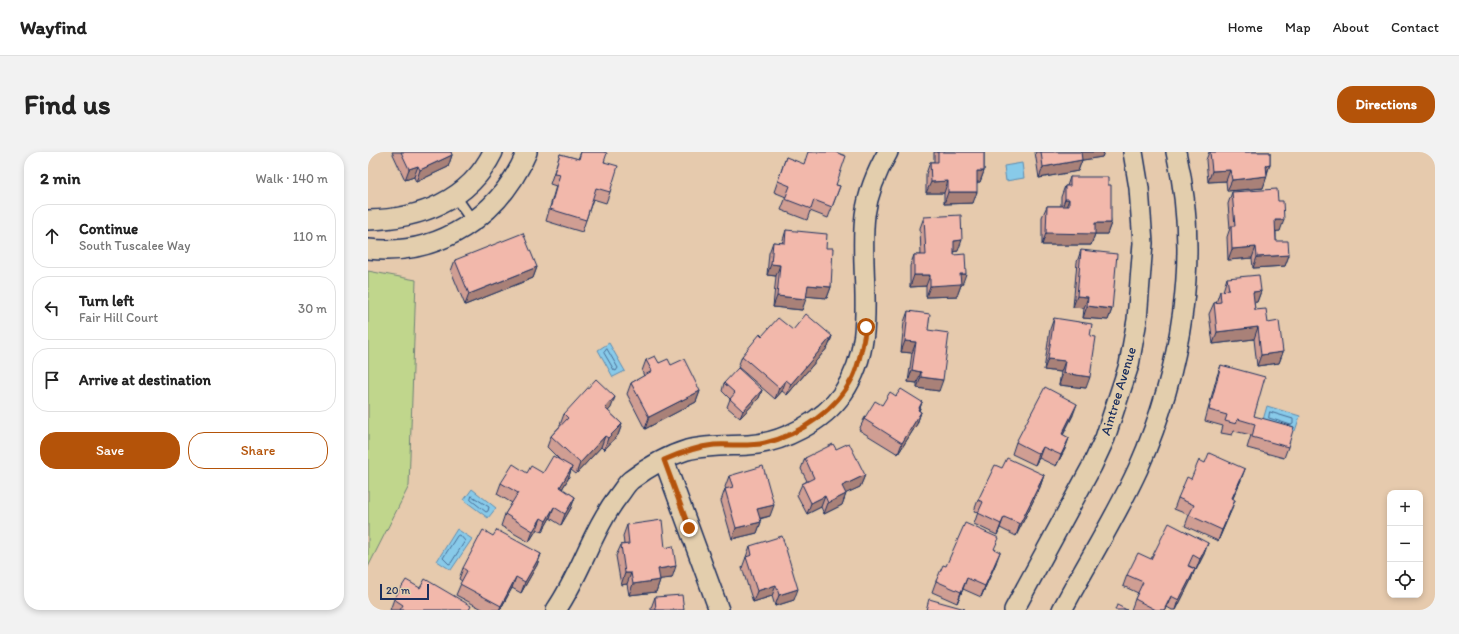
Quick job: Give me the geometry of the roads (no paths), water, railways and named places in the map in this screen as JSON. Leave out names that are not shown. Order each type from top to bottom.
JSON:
[{"type":"street","points":[[368,220],[400,218],[419,214],[438,206],[469,186],[493,152]]},
{"type":"street","points":[[368,249],[397,250],[417,247],[436,242],[473,222],[500,198],[511,183],[527,152]]},
{"type":"street","points":[[556,610],[566,595],[600,524],[613,503],[629,482],[664,460],[686,451],[714,446],[766,443],[783,437],[807,426],[828,409],[842,394],[853,377],[861,352],[866,327],[865,216],[873,184],[888,152]]},
{"type":"street","name":"Aintree Avenue","points":[[1014,610],[1092,466],[1107,431],[1129,365],[1137,320],[1143,243],[1139,188],[1132,152]]},
{"type":"street","points":[[1062,610],[1137,470],[1155,428],[1170,381],[1180,324],[1185,272],[1184,204],[1176,152]]},
{"type":"street","points":[[664,460],[719,610]]},
{"type":"lane","points":[[455,196],[473,222]]},
{"type":"water","points":[[1022,163],[1024,178],[1006,181],[1004,166]]},
{"type":"water","points":[[609,343],[625,371],[613,377],[598,350]]},
{"type":"water","points":[[1267,406],[1300,416],[1295,431],[1263,420]]},
{"type":"water","points":[[472,489],[496,508],[488,518],[464,500]]},
{"type":"water","points":[[457,529],[472,539],[451,570],[437,561]]}]
